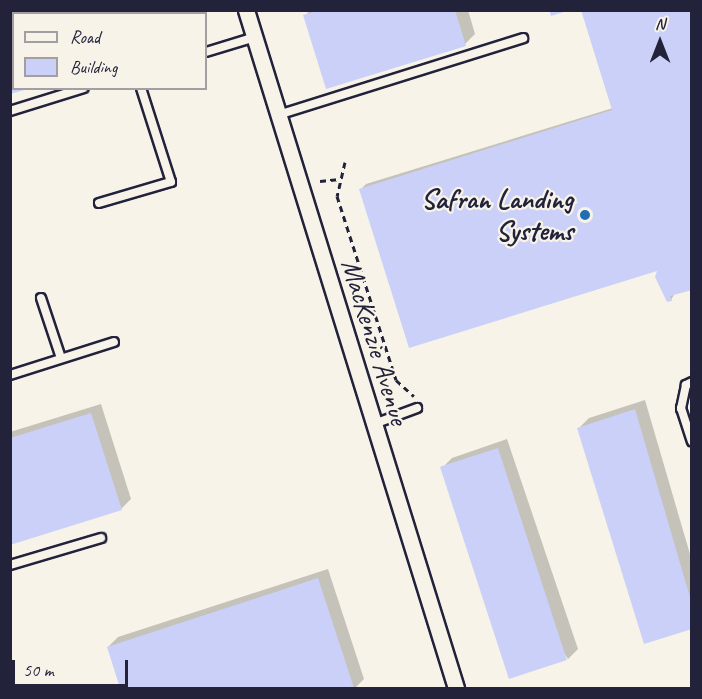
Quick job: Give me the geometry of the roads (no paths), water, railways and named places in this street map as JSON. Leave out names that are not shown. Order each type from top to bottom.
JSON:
[{"type":"street","name":"MacKenzie Avenue","points":[[248,11],[278,115],[456,688]]},
{"type":"lane","points":[[207,52],[255,37]]},
{"type":"lane","points":[[278,115],[524,38]]},
{"type":"lane","points":[[10,111],[78,90]]},
{"type":"lane","points":[[99,203],[171,182],[142,90]]},
{"type":"lane","points":[[41,298],[61,358]]},
{"type":"lane","points":[[10,375],[114,342]]},
{"type":"lane","points":[[692,382],[686,385],[681,408],[692,441]]},
{"type":"lane","points":[[374,424],[417,408]]},
{"type":"lane","points":[[10,565],[100,538]]},
{"type":"place","name":"Safran Landing Systems","points":[[585,215]]}]
